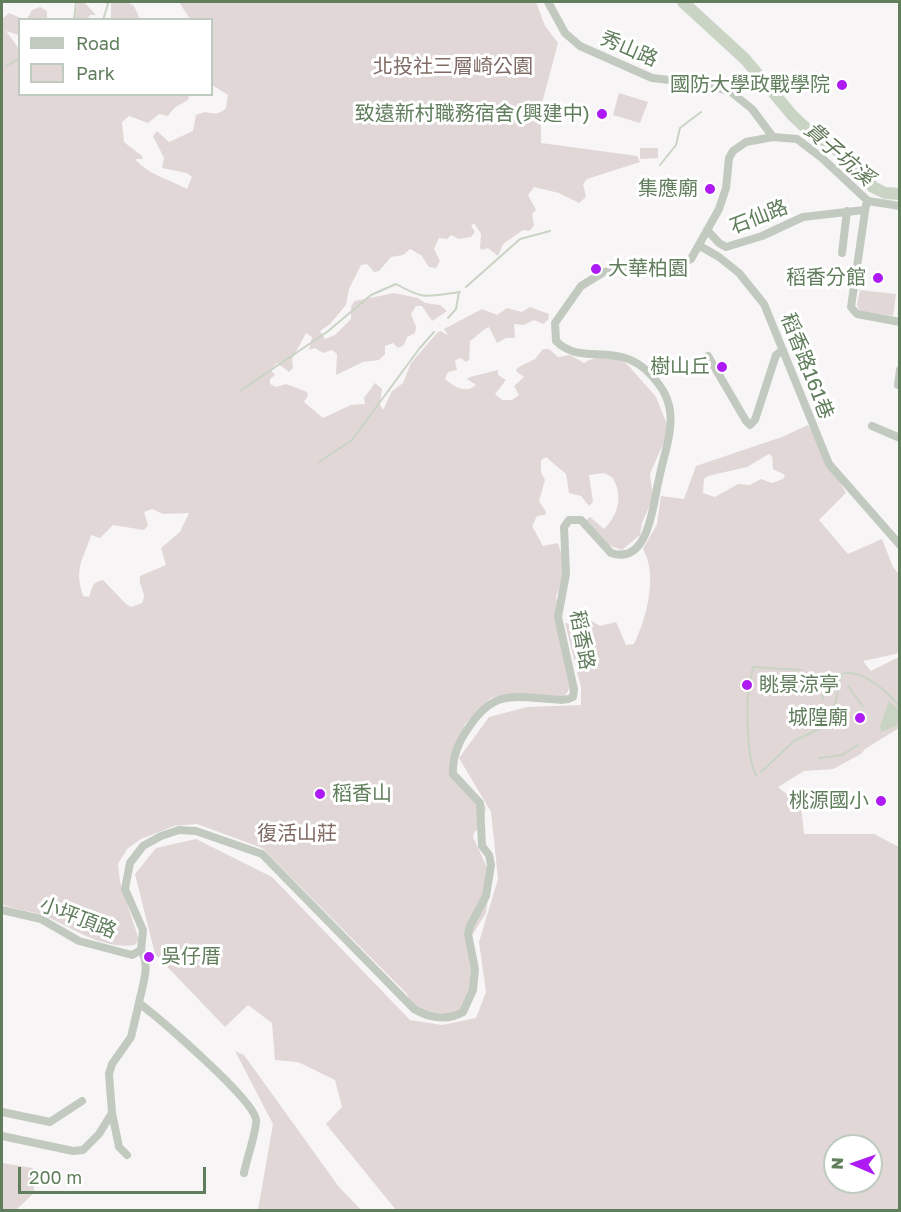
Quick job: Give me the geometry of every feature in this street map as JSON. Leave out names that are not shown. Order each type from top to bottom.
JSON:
[{"type":"street","name":"秀山路","points":[[548,2],[565,33],[580,46],[652,78],[704,84],[731,92],[752,109],[773,137]]},
{"type":"street","name":"稻香路","points":[[141,950],[143,930],[125,889],[130,863],[143,846],[161,836],[179,830],[196,831],[262,854],[414,1009],[428,1015],[450,1018],[464,1012],[473,990],[475,969],[468,934],[486,896],[491,865],[489,855],[482,846],[480,803],[453,774],[457,749],[475,718],[496,699],[518,697],[563,700],[573,697],[574,689],[557,612],[566,574],[564,526],[569,520],[581,520],[611,553],[622,555],[633,550],[651,524],[669,433],[670,411],[666,398],[662,388],[647,369],[625,356],[565,350],[556,341],[555,323],[581,286],[593,277],[617,267],[635,264],[679,265],[691,259],[700,246],[726,188],[729,158],[733,151],[746,142],[773,137],[797,140],[805,144],[866,205]]},
{"type":"street","points":[[900,206],[866,205],[851,307],[857,314],[900,322]]},
{"type":"street","name":"石仙路","points":[[707,230],[718,243],[726,247],[762,236],[803,217],[827,216],[866,205]]},
{"type":"street","points":[[842,253],[847,211]]},
{"type":"street","name":"稻香路161巷","points":[[700,246],[719,257],[757,294],[773,322],[829,464],[900,545]]},
{"type":"street","points":[[708,356],[750,425],[755,420],[776,355],[783,350]]},
{"type":"street","points":[[897,385],[900,370]]},
{"type":"street","points":[[872,426],[900,438]]},
{"type":"street","name":"小坪頂路","points":[[2,910],[41,919],[79,941],[132,955],[141,950]]},
{"type":"street","points":[[127,1155],[119,1147],[111,1113],[109,1074],[112,1064],[131,1037],[146,970],[146,958],[141,950]]},
{"type":"street","points":[[139,1003],[170,1026],[228,1083],[256,1116],[257,1127],[247,1153],[244,1173]]},
{"type":"street","points":[[2,1112],[50,1122],[82,1101]]},
{"type":"street","points":[[2,1136],[73,1151],[83,1150],[99,1134],[111,1113]]},
{"type":"green space","points":[[78,2],[84,2],[96,15],[90,15],[88,18],[73,18]]},
{"type":"green space","points":[[111,2],[131,2],[129,3],[134,6],[140,18],[111,18]]},
{"type":"green space","points":[[179,2],[536,2],[545,26],[558,43],[541,107],[541,143],[637,156],[640,162],[587,179],[583,184],[586,197],[579,203],[559,193],[534,187],[528,195],[536,210],[532,214],[534,225],[530,231],[523,230],[503,244],[498,256],[488,248],[482,250],[480,248],[481,234],[474,223],[471,226],[475,232],[471,237],[459,239],[451,235],[447,239],[439,238],[434,249],[440,261],[436,268],[429,267],[421,255],[410,249],[403,255],[391,257],[379,271],[374,272],[367,264],[361,265],[349,289],[346,305],[330,324],[320,331],[325,339],[335,335],[351,319],[351,306],[355,301],[394,293],[418,298],[425,303],[440,305],[447,311],[432,321],[422,306],[416,306],[411,314],[416,327],[415,333],[407,337],[404,345],[398,348],[393,343],[385,346],[385,354],[379,360],[363,362],[336,375],[337,354],[332,350],[323,353],[315,348],[309,350],[312,337],[306,333],[292,359],[293,368],[289,372],[277,363],[271,370],[275,375],[270,379],[270,384],[276,387],[286,384],[307,392],[308,395],[304,402],[323,418],[351,405],[365,404],[364,398],[375,383],[382,389],[380,404],[383,410],[392,391],[403,383],[411,363],[437,333],[440,331],[448,335],[444,329],[482,309],[497,315],[507,308],[522,312],[530,307],[549,314],[548,320],[543,324],[534,320],[524,325],[514,324],[515,338],[506,338],[497,343],[489,327],[486,328],[470,341],[469,360],[466,362],[461,358],[455,360],[457,370],[448,372],[445,379],[456,387],[468,389],[476,385],[467,379],[470,377],[498,370],[498,375],[506,380],[495,394],[502,400],[512,400],[519,395],[514,386],[524,377],[516,371],[517,368],[535,359],[543,349],[549,349],[558,357],[570,355],[584,363],[595,358],[612,357],[628,365],[656,397],[666,422],[667,435],[650,474],[653,498],[642,523],[640,535],[622,550],[608,545],[585,521],[590,517],[604,529],[613,518],[618,505],[618,491],[612,477],[604,473],[589,475],[593,502],[589,506],[581,496],[569,493],[566,474],[546,457],[541,460],[541,472],[545,480],[539,501],[546,512],[545,515],[537,516],[532,526],[543,546],[558,543],[563,559],[562,581],[556,597],[571,687],[564,697],[499,696],[491,698],[465,724],[449,763],[486,807],[483,827],[475,831],[473,837],[491,876],[486,913],[471,937],[472,992],[463,1008],[449,1015],[413,1008],[407,994],[262,848],[197,824],[174,826],[141,839],[127,849],[118,864],[120,882],[139,940],[135,945],[123,946],[100,942],[41,915],[2,904],[2,19],[9,13],[21,18],[18,18],[18,35],[6,31],[18,48],[18,96],[189,96],[188,100],[174,108],[168,116],[159,114],[148,123],[129,116],[122,122],[124,142],[143,159],[135,159],[152,173],[187,189],[192,177],[187,173],[162,168],[164,158],[153,136],[157,131],[169,142],[193,131],[196,115],[205,112],[221,112],[226,108],[228,95],[213,86],[213,18],[189,18]],"holes":[[[152,509],[163,514],[189,513],[180,532],[161,548],[166,565],[140,576],[144,596],[142,603],[131,607],[103,580],[94,584],[89,597],[83,596],[79,571],[91,535],[100,538],[113,525],[144,530],[148,525],[144,512]]]},
{"type":"green space","points":[[40,7],[47,11],[47,18],[28,18],[32,10]]},
{"type":"green space","points":[[619,93],[648,102],[640,123],[613,115]]},
{"type":"green space","points":[[640,148],[658,148],[658,158],[640,159]]},
{"type":"green space","points":[[860,290],[896,294],[893,316],[860,311],[857,305]]},
{"type":"green space","points":[[808,425],[846,493],[819,520],[848,554],[882,539],[893,567],[899,574],[899,650],[896,654],[863,661],[871,671],[899,657],[899,728],[865,749],[861,754],[833,769],[804,771],[778,787],[801,806],[804,834],[874,834],[899,847],[899,1210],[396,1210],[326,1124],[342,1107],[335,1080],[298,1062],[275,1060],[272,1023],[248,1005],[225,1027],[155,954],[135,874],[156,848],[196,839],[272,877],[410,1020],[442,1025],[476,1018],[486,992],[479,942],[498,879],[491,812],[459,758],[489,717],[527,707],[581,705],[581,687],[565,623],[582,625],[592,621],[600,626],[616,622],[626,645],[634,644],[647,609],[649,596],[650,571],[643,549],[657,524],[661,496],[684,499],[696,466],[782,437]],"holes":[[[769,454],[772,456],[773,469],[785,475],[783,479],[772,483],[761,479],[750,485],[738,484],[715,497],[703,493],[704,479],[708,476],[747,467]]]},
{"type":"green space","points":[[235,1051],[244,1055],[339,1187],[361,1210],[258,1210],[273,1124]]},
{"type":"green space","points":[[2,1163],[33,1168],[34,1193],[16,1210],[2,1210]]},
{"type":"shaded area","points":[[889,701],[897,708],[899,716],[896,726],[881,732],[880,726]]},
{"type":"waterway","points":[[74,18],[76,2]]},
{"type":"waterway","points":[[104,18],[108,4],[106,2]]},
{"type":"waterway","name":"貴子坑溪","points":[[683,2],[745,59],[792,115],[810,132],[834,147],[873,187],[885,193],[900,194]]},
{"type":"waterway","points":[[6,66],[18,59]]},
{"type":"waterway","points":[[660,165],[676,145],[680,128],[701,112]]},
{"type":"waterway","points":[[466,287],[520,239],[550,231]]},
{"type":"waterway","points":[[240,391],[327,332],[371,295],[396,284],[414,293],[427,296],[460,292]]},
{"type":"waterway","points":[[448,318],[456,309],[459,292]]},
{"type":"waterway","points":[[319,462],[352,440],[434,332]]},
{"type":"waterway","points":[[750,683],[753,667],[800,670],[807,679],[843,674]]},
{"type":"waterway","points":[[845,673],[860,675],[868,679],[899,706]]},
{"type":"waterway","points":[[827,723],[834,710],[841,675]]},
{"type":"waterway","points":[[823,699],[827,676]]},
{"type":"waterway","points":[[800,688],[806,681]]},
{"type":"waterway","points":[[848,686],[863,707]]},
{"type":"waterway","points":[[749,687],[749,747],[757,776]]},
{"type":"waterway","points":[[761,772],[794,741],[823,727]]},
{"type":"waterway","points":[[819,758],[842,755],[858,745]]},
{"type":"place","name":"國防大學政戰學院","points":[[842,85]]},
{"type":"place","name":"致遠新村職務宿舍(興建中)","points":[[602,114]]},
{"type":"place","name":"集應廟","points":[[710,189]]},
{"type":"place","name":"大華柏園","points":[[596,269]]},
{"type":"place","name":"稻香分館","points":[[878,278]]},
{"type":"place","name":"樹山丘","points":[[722,367]]},
{"type":"place","name":"眺景涼亭","points":[[747,685]]},
{"type":"place","name":"城隍廟","points":[[860,718]]},
{"type":"place","name":"稻香山","points":[[320,794]]},
{"type":"place","name":"桃源國小","points":[[881,801]]},
{"type":"place","name":"吳仔厝","points":[[149,957]]},
{"type":"park label","name":"北投社三層崎公園","points":[[453,67]]},
{"type":"park label","name":"復活山莊","points":[[297,834]]}]
